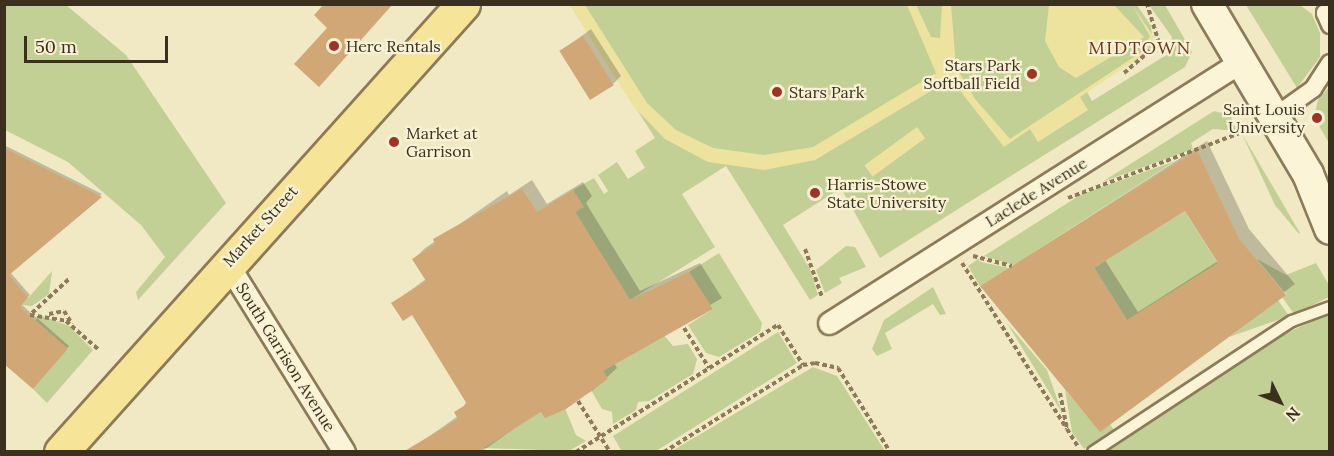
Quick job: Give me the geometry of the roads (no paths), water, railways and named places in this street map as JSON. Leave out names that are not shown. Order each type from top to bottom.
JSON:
[{"type":"main road","name":"Market Street","points":[[61,452],[227,263],[463,4]]},
{"type":"main road","points":[[1207,4],[1243,60],[1308,174],[1329,229]]},
{"type":"street","points":[[1329,10],[1325,13],[1329,25]]},
{"type":"street","name":"Laclede Avenue","points":[[829,323],[1243,60]]},
{"type":"street","points":[[1275,116],[1313,89],[1329,63]]},
{"type":"street","name":"South Garrison Avenue","points":[[227,263],[344,452]]},
{"type":"lane","points":[[1093,452],[1292,321],[1329,307]]},
{"type":"place","name":"Herc Rentals","points":[[334,46]]},
{"type":"place","name":"Stars Park Softball Field","points":[[1032,74]]},
{"type":"place","name":"Stars Park","points":[[777,92]]},
{"type":"place","name":"Saint Louis University","points":[[1317,118]]},
{"type":"place","name":"Market at Garrison","points":[[394,142]]},
{"type":"place","name":"Harris-Stowe State University","points":[[815,193]]},
{"type":"district","name":"MIDTOWN","points":[[1140,48]]}]
